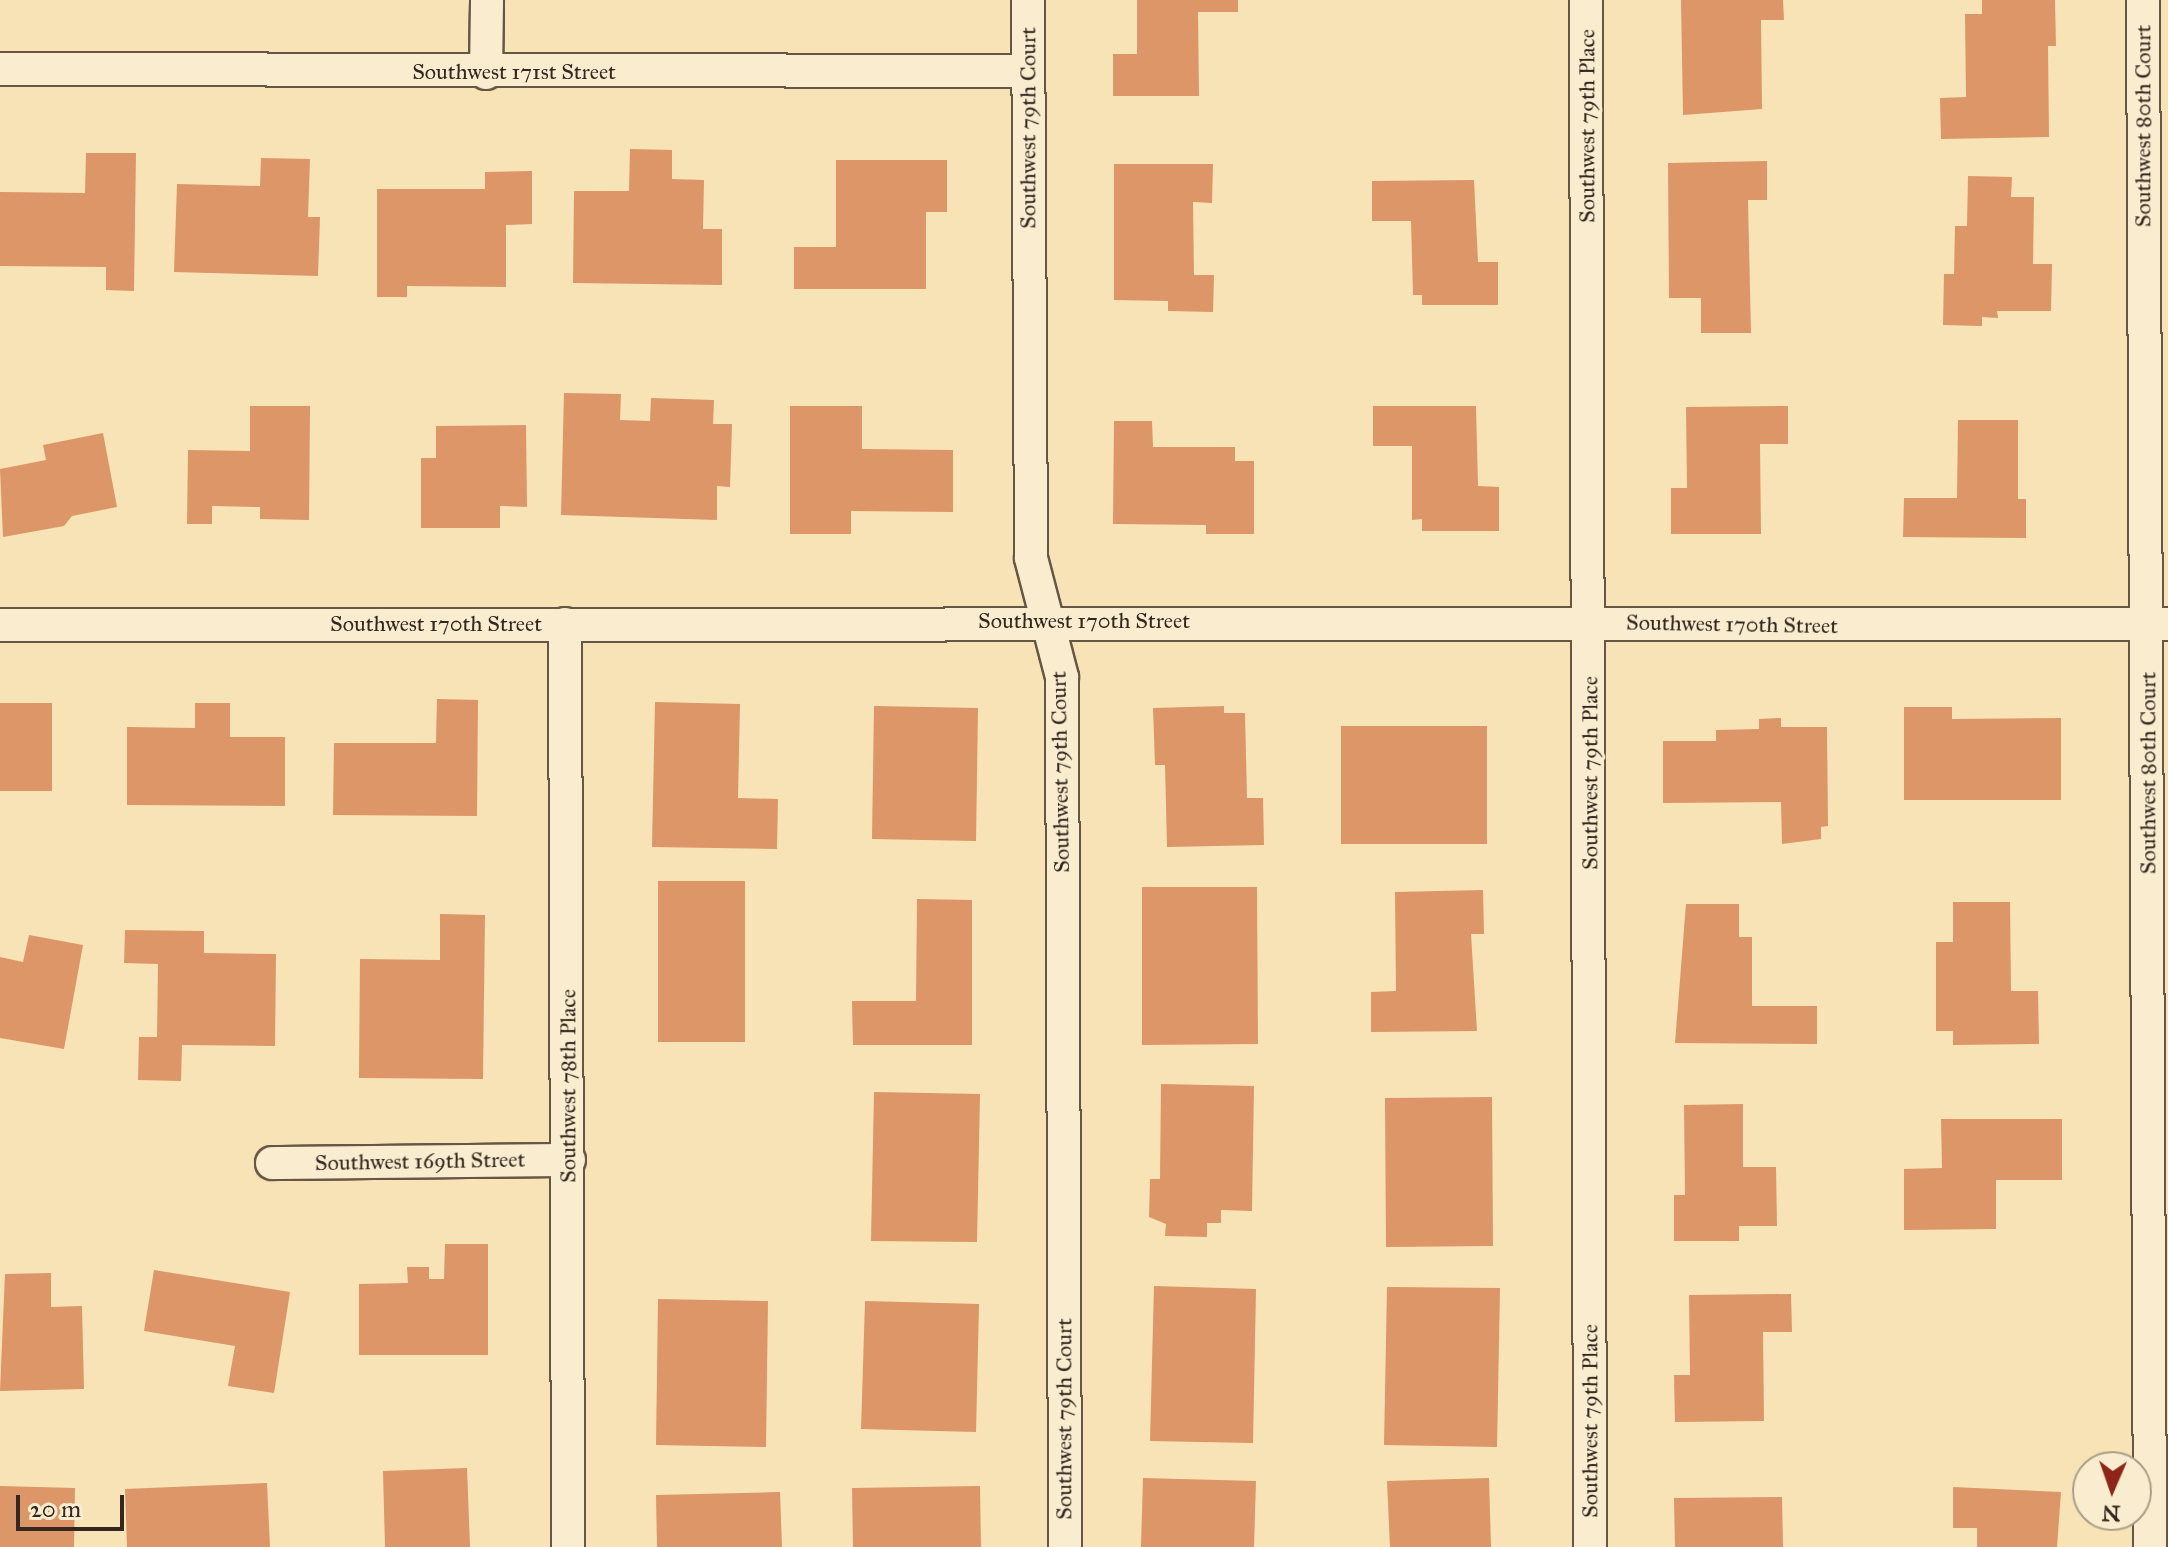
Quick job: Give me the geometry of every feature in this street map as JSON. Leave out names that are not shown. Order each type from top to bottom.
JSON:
[{"type":"street","points":[[486,73],[487,0]]},
{"type":"street","name":"Southwest 79th Court","points":[[1028,0],[1031,558],[1062,677],[1065,1547]]},
{"type":"street","name":"Southwest 79th Place","points":[[1586,0],[1590,1547]]},
{"type":"street","name":"Southwest 80th Court","points":[[2143,0],[2157,624],[2150,1547]]},
{"type":"street","name":"Southwest 171st Street","points":[[0,69],[486,73],[1027,71]]},
{"type":"street","name":"Southwest 170th Street","points":[[0,625],[1048,621],[2157,624]]},
{"type":"street","name":"Southwest 78th Place","points":[[565,624],[568,1547]]},
{"type":"street","name":"Southwest 169th Street","points":[[272,1163],[569,1160]]},
{"type":"building","points":[[1137,0],[1238,0],[1238,12],[1198,12],[1199,96],[1113,96],[1113,54],[1137,54]]},
{"type":"building","points":[[1681,0],[1783,0],[1784,20],[1761,20],[1762,109],[1683,115]]},
{"type":"building","points":[[1982,0],[2055,0],[2056,46],[2048,46],[2049,137],[1941,139],[1940,98],[1966,97],[1965,14],[1982,14]]},
{"type":"building","points":[[630,149],[672,150],[672,179],[704,180],[703,229],[722,229],[722,285],[573,283],[574,191],[629,191]]},
{"type":"building","points":[[86,153],[136,153],[134,291],[106,290],[106,267],[0,266],[0,192],[85,193]]},
{"type":"building","points":[[261,158],[310,159],[308,217],[320,217],[318,276],[174,272],[177,184],[260,186]]},
{"type":"building","points":[[836,160],[947,160],[947,212],[926,212],[926,289],[794,289],[794,247],[836,247]]},
{"type":"building","points":[[1767,161],[1767,200],[1748,200],[1751,333],[1701,333],[1701,298],[1669,298],[1668,163]]},
{"type":"building","points":[[1114,164],[1213,164],[1212,203],[1193,202],[1194,275],[1214,275],[1213,312],[1168,311],[1168,301],[1114,300]]},
{"type":"building","points":[[532,171],[532,224],[506,225],[506,287],[407,286],[407,297],[377,297],[377,189],[485,189],[485,172]]},
{"type":"building","points":[[1968,176],[2012,177],[2011,197],[2034,197],[2033,264],[2052,264],[2051,311],[1997,311],[1998,318],[1982,317],[1982,326],[1943,325],[1944,274],[1954,274],[1955,226],[1967,226]]},
{"type":"building","points":[[1474,180],[1478,262],[1498,262],[1498,305],[1422,305],[1422,295],[1413,295],[1411,221],[1372,221],[1372,181]]},
{"type":"building","points":[[564,393],[621,394],[620,420],[650,421],[651,398],[714,400],[713,424],[732,424],[730,487],[717,486],[717,520],[561,515]]},
{"type":"building","points":[[250,406],[310,406],[309,520],[260,519],[260,507],[212,506],[212,524],[187,524],[188,450],[250,451]]},
{"type":"building","points":[[790,406],[862,406],[862,449],[953,450],[953,512],[851,511],[851,534],[790,534]]},
{"type":"building","points":[[1373,406],[1476,406],[1478,486],[1499,487],[1499,531],[1422,531],[1422,519],[1412,520],[1412,446],[1373,446]]},
{"type":"building","points":[[1788,406],[1788,444],[1760,444],[1761,534],[1671,534],[1671,488],[1687,488],[1686,407]]},
{"type":"building","points":[[1958,420],[2018,420],[2018,499],[2026,499],[2026,538],[1903,537],[1904,498],[1957,498]]},
{"type":"building","points":[[1114,421],[1152,421],[1153,447],[1235,447],[1235,461],[1254,461],[1254,534],[1206,534],[1206,525],[1113,524]]},
{"type":"building","points":[[526,425],[527,507],[500,506],[500,528],[421,528],[421,458],[436,458],[436,426]]},
{"type":"building","points":[[103,433],[117,507],[72,516],[64,526],[3,537],[0,469],[46,460],[43,445]]},
{"type":"building","points":[[437,699],[478,700],[477,816],[333,815],[334,743],[436,743]]},
{"type":"building","points":[[655,702],[740,704],[738,798],[778,799],[777,849],[652,847]]},
{"type":"building","points":[[0,703],[52,703],[52,791],[0,791]]},
{"type":"building","points":[[195,703],[230,703],[230,737],[285,737],[285,806],[127,805],[127,727],[195,728]]},
{"type":"building","points":[[874,706],[978,708],[976,841],[872,839]]},
{"type":"building","points":[[1224,706],[1224,713],[1245,713],[1247,798],[1263,798],[1264,845],[1167,847],[1165,765],[1155,765],[1153,708]]},
{"type":"building","points":[[1904,707],[1952,707],[1952,719],[2061,718],[2061,800],[1904,800]]},
{"type":"building","points":[[1781,718],[1781,727],[1827,727],[1828,826],[1821,827],[1821,839],[1782,844],[1781,802],[1663,803],[1663,741],[1716,741],[1716,730],[1759,729],[1759,719]]},
{"type":"building","points":[[1341,726],[1487,726],[1487,844],[1341,844]]},
{"type":"building","points":[[658,881],[745,881],[745,1042],[658,1042]]},
{"type":"building","points":[[1142,887],[1257,887],[1258,1044],[1142,1045]]},
{"type":"building","points":[[1483,890],[1484,934],[1471,934],[1477,1031],[1371,1032],[1371,992],[1396,991],[1395,892]]},
{"type":"building","points":[[917,899],[972,900],[972,1045],[853,1045],[852,1001],[916,1001]]},
{"type":"building","points":[[1953,902],[2010,902],[2011,991],[2038,991],[2039,1044],[1953,1045],[1953,1031],[1936,1031],[1936,942],[1953,942]]},
{"type":"building","points":[[1686,904],[1739,904],[1739,937],[1752,937],[1752,1006],[1817,1006],[1817,1044],[1675,1043]]},
{"type":"building","points":[[440,914],[485,915],[483,1079],[359,1078],[360,959],[440,960]]},
{"type":"building","points":[[125,930],[204,931],[204,953],[276,954],[275,1046],[182,1045],[181,1081],[138,1080],[139,1037],[157,1037],[158,964],[124,963]]},
{"type":"building","points":[[29,935],[83,945],[64,1049],[0,1038],[0,957],[23,962]]},
{"type":"building","points":[[1161,1084],[1254,1086],[1252,1211],[1221,1210],[1221,1223],[1207,1223],[1207,1237],[1165,1236],[1166,1224],[1149,1217],[1150,1179],[1160,1179]]},
{"type":"building","points":[[874,1092],[980,1094],[977,1242],[871,1241]]},
{"type":"building","points":[[1492,1097],[1493,1246],[1386,1247],[1385,1098]]},
{"type":"building","points":[[1743,1104],[1743,1167],[1776,1167],[1777,1226],[1739,1226],[1739,1241],[1674,1241],[1674,1195],[1685,1195],[1684,1105]]},
{"type":"building","points":[[1941,1119],[2062,1119],[2062,1180],[1996,1180],[1996,1229],[1904,1230],[1904,1169],[1942,1168]]},
{"type":"building","points":[[445,1244],[488,1244],[488,1355],[359,1355],[359,1284],[408,1283],[407,1267],[429,1267],[429,1279],[444,1279]]},
{"type":"building","points":[[154,1270],[290,1292],[274,1393],[228,1386],[235,1346],[144,1331]]},
{"type":"building","points":[[51,1273],[51,1307],[82,1306],[84,1389],[0,1391],[5,1274]]},
{"type":"building","points":[[1154,1286],[1256,1289],[1253,1443],[1150,1441]]},
{"type":"building","points":[[1387,1287],[1500,1288],[1497,1447],[1384,1445]]},
{"type":"building","points":[[1791,1294],[1792,1332],[1763,1332],[1764,1421],[1675,1422],[1674,1375],[1690,1375],[1689,1295]]},
{"type":"building","points":[[658,1299],[768,1301],[766,1447],[656,1445]]},
{"type":"building","points":[[865,1301],[979,1304],[976,1432],[861,1429]]},
{"type":"building","points":[[467,1468],[470,1547],[385,1547],[383,1471]]},
{"type":"building","points":[[1143,1478],[1256,1481],[1254,1547],[1141,1547]]},
{"type":"building","points":[[1489,1478],[1491,1547],[1390,1547],[1387,1481]]},
{"type":"building","points":[[267,1483],[270,1547],[127,1547],[125,1489]]},
{"type":"building","points":[[0,1486],[75,1488],[74,1547],[0,1547]]},
{"type":"building","points":[[980,1486],[981,1547],[853,1547],[852,1488]]},
{"type":"building","points":[[1953,1487],[2061,1492],[2057,1547],[1977,1547],[1977,1528],[1953,1528]]},
{"type":"building","points":[[780,1492],[782,1547],[657,1547],[656,1495]]},
{"type":"building","points":[[1782,1497],[1783,1547],[1675,1547],[1674,1498]]}]
